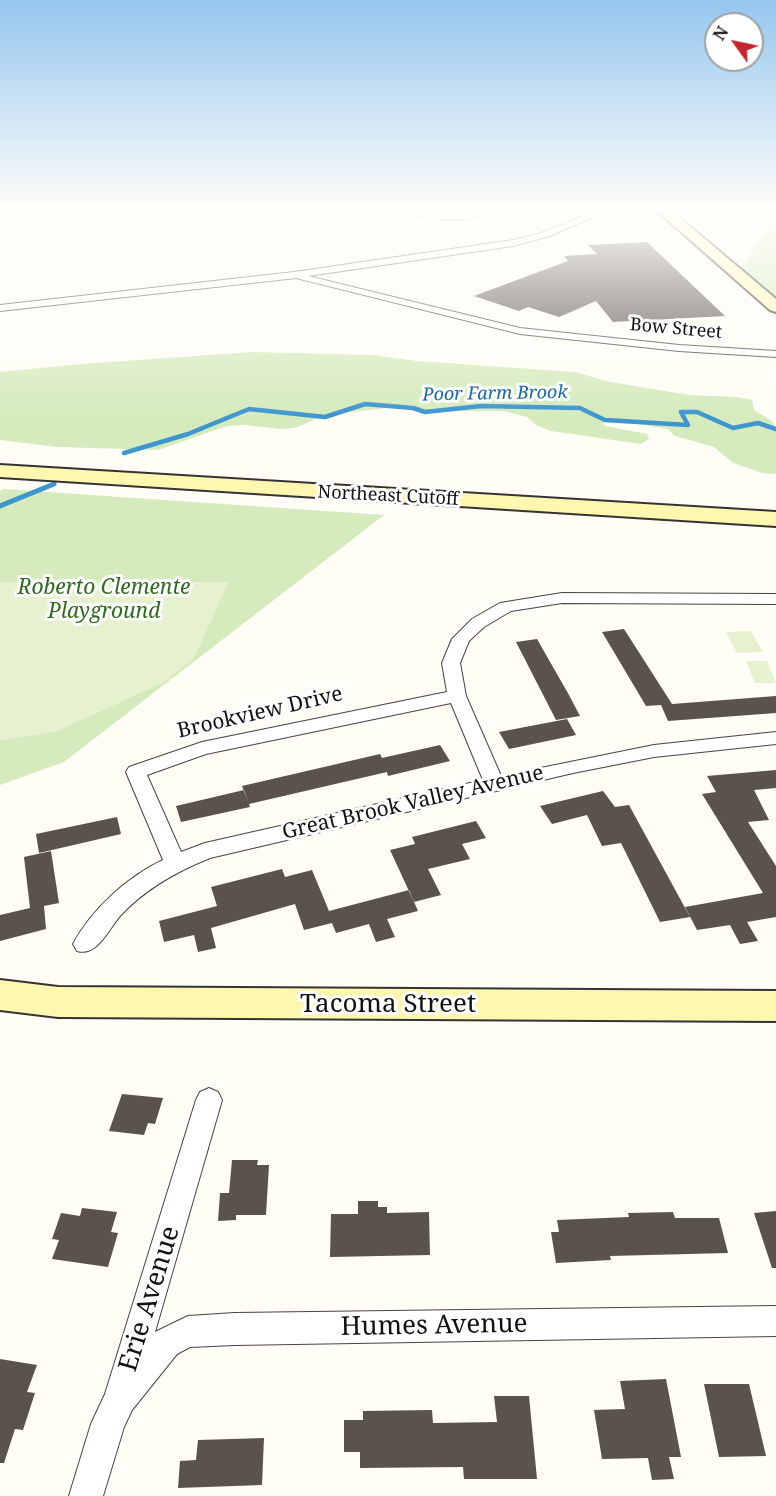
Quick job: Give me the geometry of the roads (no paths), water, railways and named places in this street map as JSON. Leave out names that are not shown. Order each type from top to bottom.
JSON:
[{"type":"main road","points":[[742,278],[776,307]]},
{"type":"main road","name":"Northeast Cutoff","points":[[0,471],[776,519]]},
{"type":"main road","name":"Tacoma Street","points":[[0,995],[58,1002],[776,1006]]},
{"type":"street","points":[[0,308],[269,278]]},
{"type":"street","name":"Bow Street","points":[[305,278],[520,331],[776,355]]},
{"type":"street","points":[[495,785],[457,696],[451,663],[461,639],[478,622],[506,607],[562,598],[776,598]]},
{"type":"street","name":"Brookview Drive","points":[[175,862],[136,772],[202,748],[457,696]]},
{"type":"street","name":"Great Brook Valley Avenue","points":[[86,944],[103,919],[151,876],[175,862],[205,851],[573,766],[654,751],[776,738]]},
{"type":"street","name":"Erie Avenue","points":[[86,1496],[108,1424],[120,1398],[209,1100]]},
{"type":"street","name":"Humes Avenue","points":[[120,1398],[166,1343],[188,1332],[776,1321]]},
{"type":"waterway","name":"Poor Farm Brook","points":[[124,453],[188,434],[249,409],[325,417],[365,404],[413,408],[425,412],[481,406],[580,408],[605,420],[688,425],[681,412],[697,412],[733,428],[758,423],[776,429]]},
{"type":"waterway","name":"Poor Farm Brook","points":[[0,506],[54,484]]},
{"type":"park label","name":"Roberto Clemente Playground","points":[[104,600]]}]
